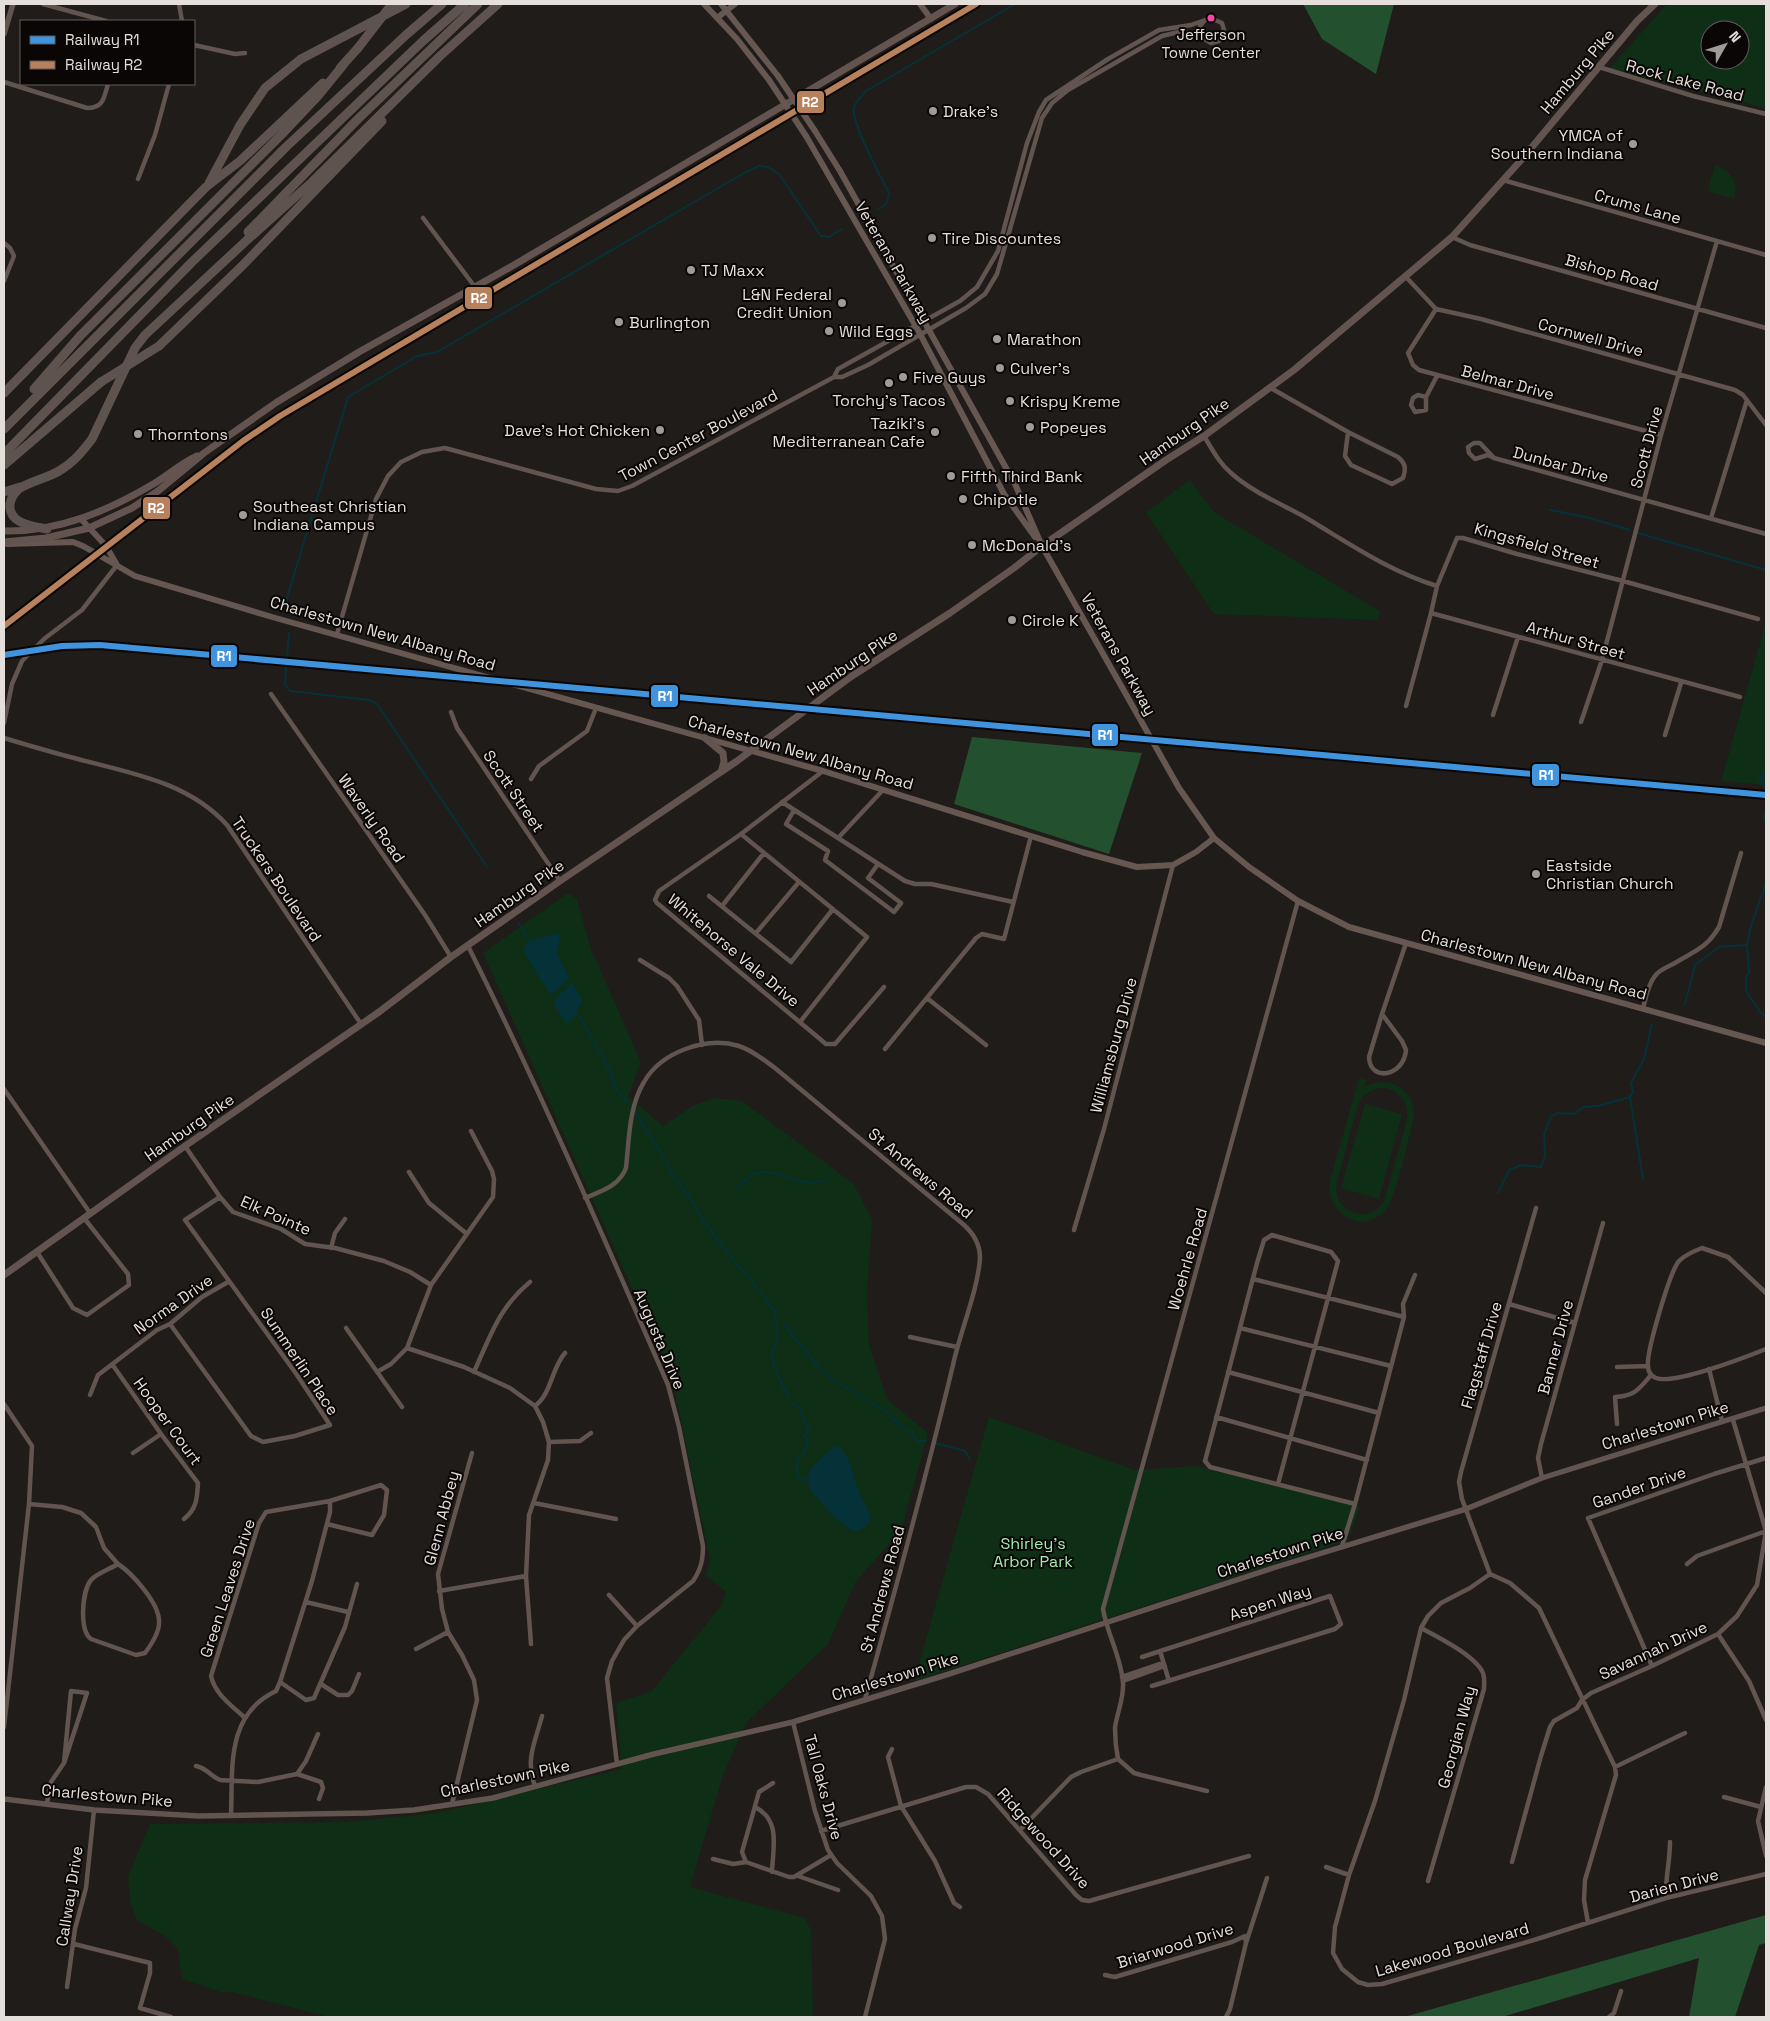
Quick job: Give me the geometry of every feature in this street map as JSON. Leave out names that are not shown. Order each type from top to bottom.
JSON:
[{"type":"highway","points":[[4,427],[80,336],[318,96],[392,4]]},
{"type":"highway","points":[[206,187],[240,125],[265,88],[301,59],[406,4]]},
{"type":"highway","points":[[4,427],[286,147],[442,4]]},
{"type":"highway","points":[[4,454],[192,262],[424,40],[465,4]]},
{"type":"highway","points":[[184,299],[358,119],[478,4]]},
{"type":"highway","points":[[47,529],[16,520],[11,512],[10,505],[15,493],[59,471],[83,452],[92,439],[135,348],[145,335],[312,182],[440,56],[498,4]]},
{"type":"highway","points":[[4,465],[101,382],[158,346],[243,265],[364,142],[440,56]]},
{"type":"highway","points":[[4,393],[206,187],[240,161],[344,64]]},
{"type":"highway","points":[[4,492],[28,485]]},
{"type":"main road","name":"Veterans Parkway","points":[[704,4],[769,80],[806,136],[920,334],[1004,494],[1042,546]]},
{"type":"main road","name":"Veterans Parkway","points":[[721,4],[778,76],[840,171],[1015,484],[1042,546],[1179,788],[1214,838],[1249,867],[1298,901]]},
{"type":"main road","points":[[717,18],[735,4]]},
{"type":"main road","points":[[920,4],[930,19]]},
{"type":"main road","points":[[4,543],[46,538],[88,528],[132,508],[158,491],[204,453],[292,393],[955,4]]},
{"type":"main road","name":"Hamburg Pike","points":[[4,1275],[361,1024],[560,881],[721,772],[852,676],[950,614],[1042,546],[1204,436],[1301,364],[1452,237],[1503,180],[1637,21],[1655,4]]},
{"type":"main road","points":[[4,531],[47,529],[82,520],[130,498],[194,457],[204,453]]},
{"type":"main road","name":"Charlestown New Albany Road","points":[[82,520],[106,546],[117,565]]},
{"type":"main road","name":"Charlestown New Albany Road","points":[[4,543],[21,545],[73,542],[135,576],[823,771],[1137,867],[1173,865],[1196,852],[1214,838]]},
{"type":"main road","points":[[705,738],[723,753],[724,762],[721,772]]},
{"type":"main road","name":"Charlestown New Albany Road","points":[[1298,901],[1349,927],[1766,1043]]},
{"type":"street","points":[[4,34],[13,4]]},
{"type":"street","points":[[43,4],[102,20]]},
{"type":"street","points":[[179,4],[182,20]]},
{"type":"street","points":[[922,320],[960,300],[977,287],[998,251],[1027,142],[1038,112],[1046,100],[1108,59],[1159,30],[1192,25],[1211,18],[1219,20],[1224,26],[1224,34],[1215,42],[1207,42],[1201,37],[1183,31],[1162,36],[1068,90],[1052,103],[1042,118],[997,274],[985,294],[966,308],[928,330]]},
{"type":"street","points":[[1201,37],[1199,30],[1204,21]]},
{"type":"street","points":[[195,45],[235,54],[245,53]]},
{"type":"street","name":"Rock Lake Road","points":[[1598,68],[1693,96],[1766,114]]},
{"type":"street","points":[[4,82],[87,108],[98,106],[103,100],[108,85]]},
{"type":"street","points":[[138,179],[154,135],[169,85]]},
{"type":"street","name":"Crums Lane","points":[[1503,180],[1766,255]]},
{"type":"street","points":[[423,218],[475,287]]},
{"type":"street","name":"Bishop Road","points":[[1452,237],[1470,245],[1766,328]]},
{"type":"street","name":"Scott Drive","points":[[1581,722],[1602,660],[1661,435],[1717,241]]},
{"type":"street","points":[[4,243],[10,248],[14,256],[4,282]]},
{"type":"street","points":[[1406,277],[1436,309]]},
{"type":"street","name":"Cornwell Drive","points":[[1436,309],[1481,319],[1735,390],[1747,400],[1766,425]]},
{"type":"street","name":"Belmar Drive","points":[[1436,309],[1408,353],[1413,364],[1419,370],[1661,435]]},
{"type":"street","name":"Town Center Boulevard","points":[[834,377],[838,369],[922,320]]},
{"type":"street","name":"Town Center Boulevard","points":[[337,634],[376,499],[388,476],[401,462],[422,452],[445,448],[596,489],[618,490],[632,486],[664,470],[834,377],[842,377],[868,365],[928,330]]},
{"type":"street","points":[[1426,397],[1437,376]]},
{"type":"street","points":[[1269,387],[1348,432],[1398,457],[1403,461],[1406,470],[1403,478],[1392,484],[1351,465],[1345,456],[1348,432]]},
{"type":"street","points":[[1711,518],[1747,400]]},
{"type":"street","points":[[1204,436],[1221,463],[1232,474],[1377,560],[1407,576],[1437,586],[1406,706]]},
{"type":"street","name":"Dunbar Drive","points":[[1494,458],[1480,443],[1474,443],[1468,447],[1469,453],[1474,459],[1488,455],[1494,458],[1766,534]]},
{"type":"street","name":"Kingsfield Street","points":[[1437,586],[1457,538],[1463,538],[1758,619]]},
{"type":"street","points":[[4,723],[12,684],[22,661],[44,640],[82,610],[117,565]]},
{"type":"street","name":"Arthur Street","points":[[1431,613],[1681,683],[1740,697]]},
{"type":"street","points":[[1493,714],[1518,637]]},
{"type":"street","points":[[1665,735],[1681,683]]},
{"type":"street","name":"Waverly Road","points":[[271,694],[425,915],[451,958]]},
{"type":"street","points":[[532,778],[539,766],[587,731],[596,708]]},
{"type":"street","name":"Scott Street","points":[[451,712],[457,728],[560,881]]},
{"type":"street","name":"Truckers Boulevard","points":[[4,738],[151,779],[181,790],[204,804],[227,826],[361,1024]]},
{"type":"street","name":"Whitehorse Vale Drive","points":[[823,771],[659,892],[655,900],[826,1044],[835,1044],[884,987]]},
{"type":"street","points":[[838,838],[883,790]]},
{"type":"street","points":[[782,802],[905,881],[1013,902]]},
{"type":"street","points":[[794,810],[786,824],[828,851],[825,860],[894,912],[901,903],[868,878],[878,864]]},
{"type":"street","points":[[740,834],[867,937],[800,1022]]},
{"type":"street","points":[[885,1049],[978,935],[982,934],[1004,939],[1031,836]]},
{"type":"street","points":[[722,906],[764,853]]},
{"type":"street","points":[[1643,1008],[1654,977],[1661,970],[1702,948],[1713,938],[1741,853]]},
{"type":"street","name":"Williamsburg Drive","points":[[1074,1230],[1104,1129],[1173,865]]},
{"type":"street","points":[[756,933],[799,882]]},
{"type":"street","points":[[709,896],[791,962],[832,909]]},
{"type":"street","name":"Woehrle Road","points":[[1105,1622],[1103,1608],[1298,901]]},
{"type":"street","points":[[1382,1014],[1402,1041],[1406,1050],[1400,1068],[1384,1074],[1379,1073],[1374,1068],[1369,1062],[1369,1057],[1382,1014],[1406,943]]},
{"type":"street","name":"Augusta Drive","points":[[468,946],[507,1022],[668,1385],[679,1427],[703,1546],[703,1560],[693,1581],[637,1626],[618,1649],[607,1678],[617,1764]]},
{"type":"street","points":[[640,960],[669,978],[677,986],[699,1020],[702,1045]]},
{"type":"street","points":[[927,998],[986,1045]]},
{"type":"street","name":"St Andrews Road","points":[[586,1198],[611,1187],[623,1177],[626,1168],[632,1113],[640,1089],[648,1075],[657,1065],[668,1058],[702,1045],[714,1043],[740,1046],[769,1063],[972,1232],[979,1248],[978,1272],[865,1699]]},
{"type":"street","points":[[4,1089],[128,1274],[129,1285],[87,1315],[73,1308],[37,1252]]},
{"type":"street","points":[[377,1372],[392,1364],[407,1348],[431,1285],[493,1197],[495,1188],[492,1171],[472,1131]]},
{"type":"street","name":"Elk Pointe","points":[[185,1146],[220,1197],[233,1212],[280,1229],[305,1244],[384,1260],[410,1272],[431,1285]]},
{"type":"street","points":[[410,1172],[429,1203],[467,1234]]},
{"type":"street","name":"Norma Drive","points":[[90,1395],[98,1375],[157,1330],[170,1324],[202,1297],[228,1282],[214,1257],[185,1220],[220,1197]]},
{"type":"street","name":"Flagstaff Drive","points":[[1466,1509],[1460,1492],[1461,1472],[1536,1208]]},
{"type":"street","points":[[331,1248],[335,1233],[345,1219]]},
{"type":"street","name":"Banner Drive","points":[[1542,1478],[1538,1458],[1541,1444],[1603,1223]]},
{"type":"street","points":[[1278,1484],[1338,1261],[1334,1254],[1273,1235],[1264,1240],[1205,1458],[1210,1467],[1355,1504]]},
{"type":"street","points":[[1766,1293],[1728,1258],[1702,1248],[1680,1260],[1673,1270],[1659,1314],[1648,1358],[1648,1366],[1651,1375],[1658,1379],[1675,1378],[1709,1369],[1766,1349]]},
{"type":"street","points":[[1342,1546],[1367,1460],[1404,1317],[1403,1304],[1415,1275]]},
{"type":"street","points":[[1253,1279],[1404,1317]]},
{"type":"street","name":"Summerlin Place","points":[[170,1324],[251,1436],[263,1442],[295,1436],[330,1425],[302,1381],[228,1280]]},
{"type":"street","points":[[474,1372],[499,1317],[513,1298],[530,1282]]},
{"type":"street","points":[[1509,1304],[1574,1323]]},
{"type":"street","points":[[346,1328],[402,1407]]},
{"type":"street","points":[[1240,1328],[1391,1366]]},
{"type":"street","points":[[910,1336],[957,1347]]},
{"type":"street","points":[[407,1348],[474,1372],[510,1388],[535,1406],[543,1422],[549,1442],[546,1467],[529,1515],[526,1576],[531,1644]]},
{"type":"street","points":[[535,1406],[545,1397],[558,1362],[565,1353]]},
{"type":"street","name":"Hooper Court","points":[[112,1364],[198,1483],[196,1504],[191,1514],[184,1519]]},
{"type":"street","points":[[1617,1367],[1648,1366]]},
{"type":"street","points":[[1709,1369],[1722,1421]]},
{"type":"street","points":[[1228,1372],[1379,1413]]},
{"type":"street","points":[[1617,1424],[1616,1397],[1633,1394],[1651,1375]]},
{"type":"street","points":[[4,1404],[32,1446],[29,1504],[4,1727]]},
{"type":"street","name":"Charlestown Pike","points":[[4,1799],[94,1810],[174,1816],[231,1816],[414,1810],[493,1798],[617,1764],[793,1722],[1003,1657],[1105,1622],[1342,1546],[1466,1509],[1542,1478],[1722,1421],[1733,1420],[1766,1408]]},
{"type":"street","points":[[1216,1417],[1367,1460]]},
{"type":"street","name":"Savannah Drive","points":[[1512,1862],[1550,1727],[1554,1721],[1578,1708],[1582,1700],[1591,1693],[1718,1634],[1737,1616],[1757,1585],[1766,1531],[1733,1420]]},
{"type":"street","points":[[549,1442],[580,1440],[591,1433]]},
{"type":"street","points":[[134,1453],[161,1434]]},
{"type":"street","name":"Glenn Abbey","points":[[452,1804],[477,1700],[474,1680],[448,1632],[439,1591],[438,1574],[440,1560],[472,1453]]},
{"type":"street","name":"Gander Drive","points":[[1652,1666],[1588,1518],[1766,1458]]},
{"type":"street","name":"Green Leaves Drive","points":[[244,1717],[213,1686],[211,1676],[259,1523],[266,1512],[330,1501],[381,1485],[387,1490],[384,1515],[372,1535],[327,1524]]},
{"type":"street","points":[[231,1816],[231,1768],[234,1749],[244,1717],[269,1694],[276,1691],[280,1682],[306,1602],[327,1524],[330,1501]]},
{"type":"street","points":[[534,1503],[616,1519]]},
{"type":"street","points":[[29,1504],[62,1507],[81,1513],[96,1527],[104,1548],[118,1564],[134,1577],[158,1611],[158,1628],[151,1646],[145,1653],[136,1655],[91,1639],[86,1636],[83,1628],[87,1586],[93,1578],[118,1564]]},
{"type":"street","points":[[1466,1509],[1490,1574],[1510,1583],[1539,1608],[1615,1767],[1616,1775],[1585,1880],[1584,1900],[1588,1923]]},
{"type":"street","points":[[1687,1564],[1697,1556],[1766,1531]]},
{"type":"street","name":"Lakewood Boulevard","points":[[1490,1574],[1470,1588],[1441,1603],[1428,1616],[1421,1628],[1404,1700],[1375,1801],[1349,1875],[1335,1927],[1333,1952],[1342,1969],[1349,1976],[1368,1985],[1382,1984],[1588,1923]]},
{"type":"street","points":[[439,1591],[526,1576]]},
{"type":"street","points":[[280,1682],[306,1700],[314,1698],[345,1627],[357,1584]]},
{"type":"street","points":[[608,1595],[637,1626]]},
{"type":"street","name":"Aspen Way","points":[[1142,1657],[1330,1596],[1341,1624],[1335,1629],[1152,1686]]},
{"type":"street","points":[[306,1602],[348,1612]]},
{"type":"street","points":[[1105,1622],[1117,1653],[1122,1679],[1123,1695],[1115,1728],[1118,1759],[1134,1773],[1207,1791]]},
{"type":"street","name":"Georgian Way","points":[[1421,1628],[1467,1656],[1482,1672],[1484,1680],[1484,1689],[1461,1772],[1428,1881]]},
{"type":"street","points":[[416,1649],[448,1632]]},
{"type":"street","points":[[1718,1634],[1749,1682],[1766,1720]]},
{"type":"street","points":[[1160,1651],[1170,1681]]},
{"type":"street","points":[[4,1654],[11,1655]]},
{"type":"street","points":[[1122,1679],[1164,1664]]},
{"type":"street","points":[[321,1684],[338,1695],[348,1695],[352,1692],[359,1674]]},
{"type":"street","points":[[47,1803],[51,1782],[64,1763],[87,1693],[70,1691],[64,1763]]},
{"type":"street","points":[[535,1786],[529,1761],[542,1716]]},
{"type":"street","name":"Tall Oaks Drive","points":[[793,1722],[821,1831],[837,1863],[872,1896],[884,1923],[885,1939],[865,2017]]},
{"type":"street","points":[[1615,1767],[1685,1733]]},
{"type":"street","points":[[297,1774],[306,1761],[318,1734]]},
{"type":"street","points":[[892,1749],[888,1756],[901,1806],[935,1861],[954,1903],[960,1907]]},
{"type":"street","points":[[1020,1830],[1071,1777],[1118,1759]]},
{"type":"street","points":[[196,1766],[207,1769],[214,1778],[232,1780],[258,1782],[297,1774],[321,1782],[323,1788],[319,1799]]},
{"type":"street","points":[[746,1862],[742,1852],[759,1792],[773,1783]]},
{"type":"street","name":"Ridgewood Drive","points":[[821,1831],[901,1806],[976,1787],[988,1794],[1076,1895],[1082,1900],[1089,1901],[1249,1856]]},
{"type":"street","points":[[1766,1787],[1758,1822],[1766,1856]]},
{"type":"street","points":[[1724,1797],[1762,1807]]},
{"type":"street","points":[[755,1807],[767,1815],[773,1827],[772,1872]]},
{"type":"street","name":"Callway Drive","points":[[67,1987],[76,1929],[86,1888],[94,1810]]},
{"type":"street","points":[[1666,1898],[1665,1884],[1670,1862],[1670,1842]]},
{"type":"street","points":[[712,1860],[732,1864],[746,1862],[789,1878],[798,1876],[813,1864],[832,1855]]},
{"type":"street","points":[[1326,1867],[1349,1875]]},
{"type":"street","name":"Darien Drive","points":[[1588,1923],[1666,1898],[1766,1874]]},
{"type":"street","points":[[798,1876],[838,1890]]},
{"type":"street","points":[[1226,2017],[1230,2009],[1246,1943],[1267,1878]]},
{"type":"street","name":"Briarwood Drive","points":[[1105,1975],[1115,1977],[1232,1942],[1245,1936],[1246,1943]]},
{"type":"street","points":[[74,1944],[150,1963],[150,1973],[140,2008],[171,2017]]},
{"type":"street","points":[[1609,2017],[1614,2013],[1621,1992]]},
{"type":"green space","points":[[1303,4],[1394,4],[1376,74],[1322,39]]},
{"type":"green space","points":[[1667,4],[1766,4],[1766,108],[1609,69]]},
{"type":"green space","points":[[1715,165],[1725,170],[1732,178],[1735,188],[1734,199],[1710,192],[1708,189]]},
{"type":"green space","points":[[1190,480],[1215,513],[1380,611],[1378,620],[1214,614],[1146,512]]},
{"type":"green space","points":[[1766,622],[1766,785],[1721,781]]},
{"type":"green space","points":[[972,737],[1142,753],[1109,854],[954,804]]},
{"type":"green space","points":[[568,893],[577,899],[591,949],[641,1062],[628,1096],[663,1126],[694,1105],[716,1098],[742,1101],[854,1184],[872,1220],[867,1294],[869,1345],[887,1399],[928,1433],[901,1531],[856,1581],[828,1644],[746,1723],[722,1778],[690,1887],[805,1918],[811,1930],[813,2017],[329,2017],[233,1992],[220,1992],[182,1979],[178,1949],[165,1936],[137,1920],[130,1902],[128,1876],[150,1824],[347,1822],[437,1813],[622,1769],[616,1703],[652,1691],[720,1607],[726,1592],[705,1575],[710,1560],[676,1396],[663,1358],[483,953]]},
{"type":"green space","points":[[1359,1078],[1366,1080],[1364,1087],[1383,1082],[1400,1088],[1412,1101],[1413,1121],[1398,1180],[1386,1209],[1377,1217],[1368,1221],[1357,1221],[1348,1218],[1333,1203],[1330,1192],[1330,1180]],"holes":[[[1380,1088],[1390,1090],[1399,1095],[1405,1103],[1407,1119],[1384,1201],[1377,1209],[1369,1213],[1352,1212],[1345,1208],[1340,1201],[1337,1192],[1337,1182],[1359,1102],[1373,1090]]]},
{"type":"green space","points":[[1365,1104],[1402,1114],[1379,1199],[1341,1188]]},
{"type":"green space","name":"Shirley's Arbor Park","points":[[989,1417],[1134,1470],[1195,1466],[1360,1507],[1348,1540],[914,1681]]},
{"type":"green space","points":[[1766,1915],[1766,1943],[1759,1945],[1735,2017],[1689,2017],[1699,1958],[1502,2017],[1404,2017]]},
{"type":"water","points":[[559,934],[560,939],[557,952],[569,978],[554,993],[549,993],[524,952],[524,947],[531,940]]},
{"type":"water","points":[[572,983],[582,1000],[573,1020],[566,1023],[555,1006],[554,1000]]},
{"type":"water","points":[[839,1446],[849,1460],[856,1485],[870,1515],[870,1523],[854,1532],[833,1516],[810,1490],[808,1480],[810,1470],[834,1447]]},
{"type":"waterway","points":[[878,209],[886,203],[889,193],[857,124],[854,114],[856,103],[866,91],[1015,4]]},
{"type":"waterway","points":[[286,610],[287,598],[348,397],[417,356],[437,352],[759,166],[768,167],[779,174],[821,236],[829,237],[842,229]]},
{"type":"waterway","points":[[1550,510],[1586,517],[1630,530]]},
{"type":"waterway","points":[[1638,533],[1766,570]]},
{"type":"waterway","points":[[287,657],[289,633]]},
{"type":"waterway","points":[[286,667],[285,684],[290,691],[369,700],[377,704],[487,867]]},
{"type":"waterway","points":[[1766,772],[1759,779],[1766,789]]},
{"type":"waterway","points":[[1766,809],[1764,818],[1766,821]]},
{"type":"waterway","points":[[1766,883],[1751,926],[1747,945],[1749,972],[1746,977],[1746,991],[1761,1013],[1766,1017]]},
{"type":"waterway","points":[[519,924],[531,943]]},
{"type":"waterway","points":[[1685,1004],[1695,965],[1719,947],[1747,945]]},
{"type":"waterway","points":[[574,1012],[581,1019],[605,1061],[619,1093],[627,1100]]},
{"type":"waterway","points":[[1643,1179],[1630,1097],[1633,1092],[1631,1083],[1644,1059],[1652,1024]]},
{"type":"waterway","points":[[1498,1193],[1509,1170],[1522,1165],[1541,1167],[1545,1156],[1544,1134],[1551,1117],[1557,1113],[1574,1114],[1584,1107],[1598,1106],[1630,1097]]},
{"type":"waterway","points":[[635,1112],[666,1161],[670,1171],[689,1196],[704,1221],[768,1301],[770,1307],[774,1309],[777,1336],[776,1346],[772,1353],[773,1360],[779,1378],[791,1399]]},
{"type":"waterway","points":[[739,1187],[750,1176],[765,1172],[813,1183],[828,1178]]},
{"type":"waterway","points":[[784,1325],[820,1368],[831,1378],[884,1410],[913,1434],[917,1441],[926,1441]]},
{"type":"waterway","points":[[793,1403],[799,1408],[809,1431],[804,1436],[808,1443],[797,1462],[797,1471],[799,1478],[809,1479]]},
{"type":"waterway","points":[[935,1443],[965,1451],[970,1459]]},
{"type":"rail line","name":"R2","points":[[4,626],[243,441],[280,416],[976,4]]},
{"type":"rail line","name":"R1","points":[[4,655],[62,646],[100,645],[1766,795]]},
{"type":"place","name":"Jefferson Towne Center","points":[[1211,18]]},
{"type":"place","name":"Drake's","points":[[933,111]]},
{"type":"place","name":"YMCA of Southern Indiana","points":[[1633,144]]},
{"type":"place","name":"Tire Discountes","points":[[932,238]]},
{"type":"place","name":"TJ Maxx","points":[[691,270]]},
{"type":"place","name":"L&N Federal Credit Union","points":[[842,303]]},
{"type":"place","name":"Burlington","points":[[619,322]]},
{"type":"place","name":"Wild Eggs","points":[[829,331]]},
{"type":"place","name":"Marathon","points":[[997,339]]},
{"type":"place","name":"Culver's","points":[[1000,368]]},
{"type":"place","name":"Five Guys","points":[[903,377]]},
{"type":"place","name":"Torchy's Tacos","points":[[889,383]]},
{"type":"place","name":"Krispy Kreme","points":[[1010,401]]},
{"type":"place","name":"Popeyes","points":[[1030,427]]},
{"type":"place","name":"Dave's Hot Chicken","points":[[660,430]]},
{"type":"place","name":"Taziki's Mediterranean Cafe","points":[[935,432]]},
{"type":"place","name":"Thorntons","points":[[138,434]]},
{"type":"place","name":"Fifth Third Bank","points":[[951,476]]},
{"type":"place","name":"Chipotle","points":[[963,499]]},
{"type":"place","name":"Southeast Christian Indiana Campus","points":[[243,515]]},
{"type":"place","name":"McDonald's","points":[[972,545]]},
{"type":"place","name":"Circle K","points":[[1012,620]]},
{"type":"place","name":"Eastside Christian Church","points":[[1536,874]]}]
